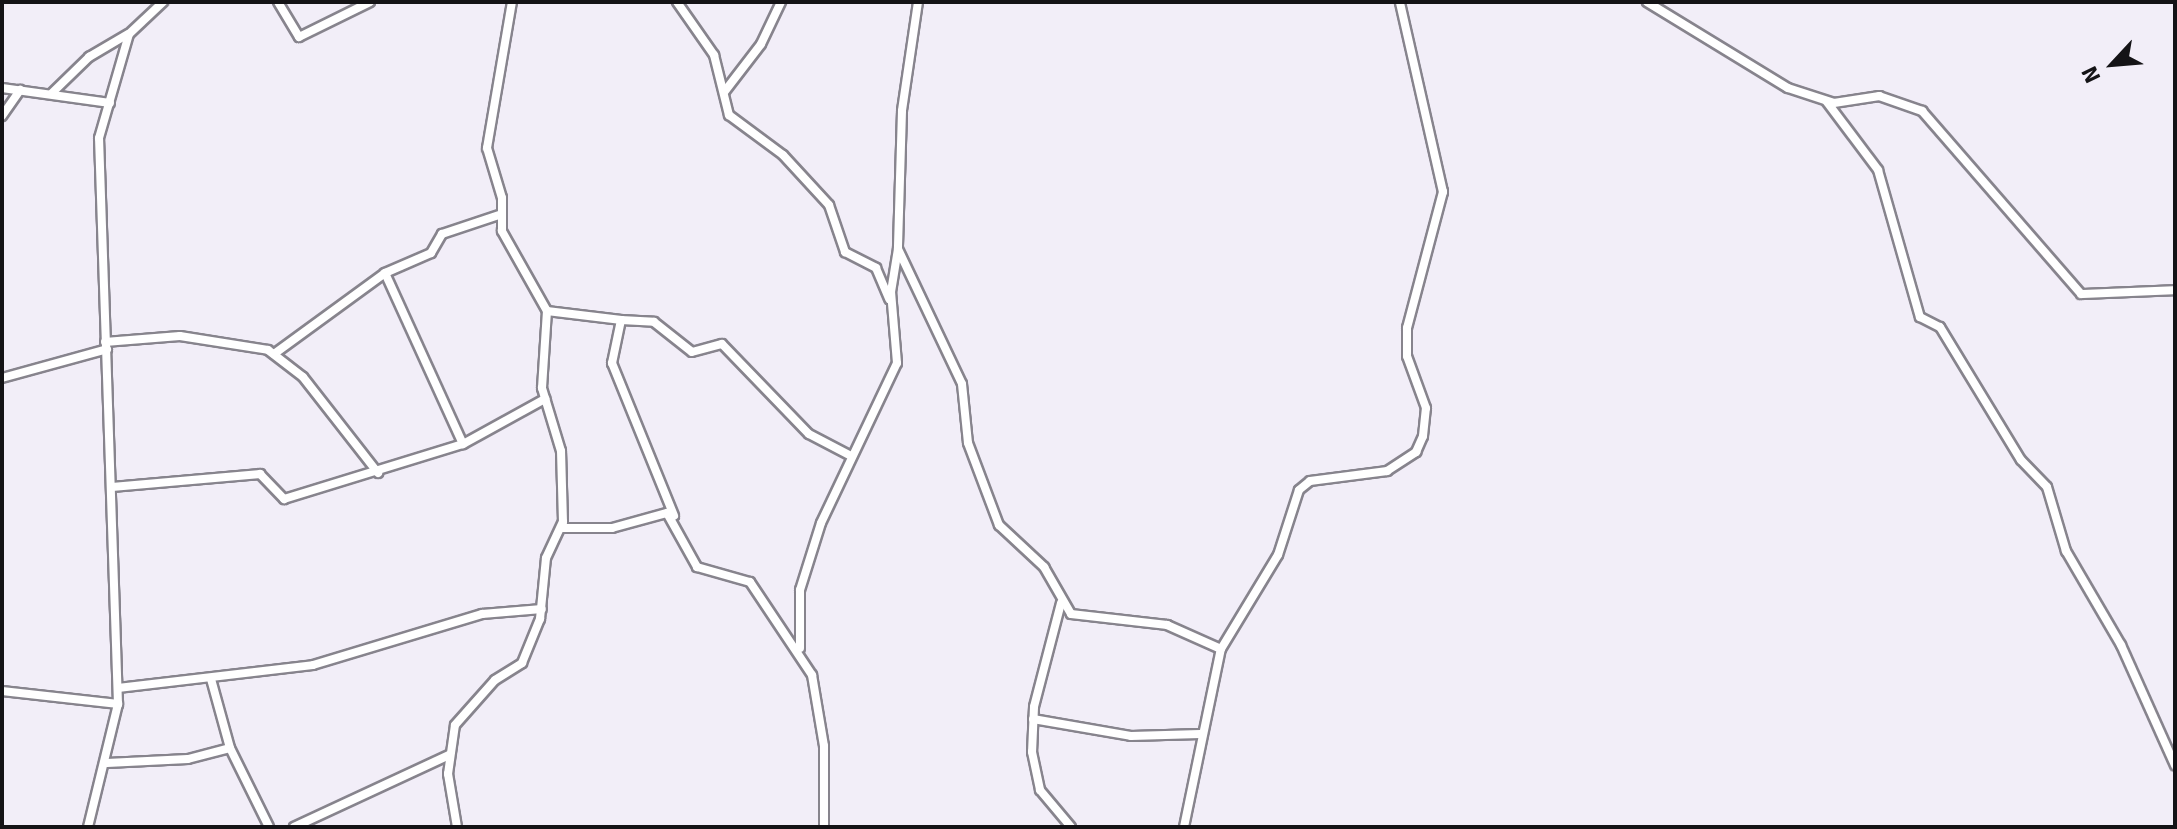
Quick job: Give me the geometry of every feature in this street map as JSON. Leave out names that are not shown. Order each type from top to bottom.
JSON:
[{"type":"street","points":[[52,93],[89,57],[129,34],[163,2]]},
{"type":"street","points":[[278,2],[299,37],[370,2]]},
{"type":"street","points":[[457,827],[449,755],[457,719],[522,663],[542,609],[546,558],[562,528],[563,462],[545,399],[547,311],[499,215],[501,189],[487,148],[512,2]]},
{"type":"street","points":[[677,2],[714,55],[729,115],[776,148],[829,205],[845,252],[876,268],[893,308]]},
{"type":"street","points":[[725,91],[761,44],[781,2]]},
{"type":"street","points":[[824,827],[824,746],[800,648],[802,583],[851,456],[894,373],[893,308],[902,111],[918,2]]},
{"type":"street","points":[[1184,827],[1200,734],[1221,649],[1278,555],[1304,484],[1387,471],[1416,452],[1423,436],[1426,408],[1407,356],[1407,328],[1443,192],[1400,2]]},
{"type":"street","points":[[1647,2],[1788,88],[1827,102],[1879,96],[1922,111],[2081,294],[2175,290]]},
{"type":"street","points":[[88,827],[107,763],[118,704],[110,594],[112,487],[97,162],[129,34]]},
{"type":"street","points":[[2,88],[110,103]]},
{"type":"street","points":[[2,116],[20,90]]},
{"type":"street","points":[[1827,102],[1878,170],[1920,317],[1940,327],[2021,460],[2047,487],[2066,551],[2121,645],[2175,765]]},
{"type":"street","points":[[274,354],[385,273],[431,253],[442,234],[499,215]]},
{"type":"street","points":[[898,249],[962,384],[968,443],[999,525],[1044,567],[1061,603],[1077,616],[1167,625],[1221,649]]},
{"type":"street","points":[[385,273],[463,444]]},
{"type":"street","points":[[547,311],[654,322],[692,352],[722,344],[809,434],[851,456]]},
{"type":"street","points":[[621,320],[612,363],[691,562],[715,576],[746,578],[800,648]]},
{"type":"street","points":[[2,378],[106,346],[180,336],[274,354],[303,377],[378,473]]},
{"type":"street","points":[[112,487],[260,474],[284,499],[378,473],[463,444],[545,399]]},
{"type":"street","points":[[562,528],[674,516]]},
{"type":"street","points":[[1061,603],[1033,719],[1040,790],[1071,827]]},
{"type":"street","points":[[118,688],[313,665],[492,612],[542,609]]},
{"type":"street","points":[[211,679],[230,748],[269,827]]},
{"type":"street","points":[[2,691],[118,704]]},
{"type":"street","points":[[1033,719],[1139,737],[1200,734]]},
{"type":"street","points":[[107,763],[188,759],[230,748]]},
{"type":"street","points":[[294,827],[449,755]]}]
